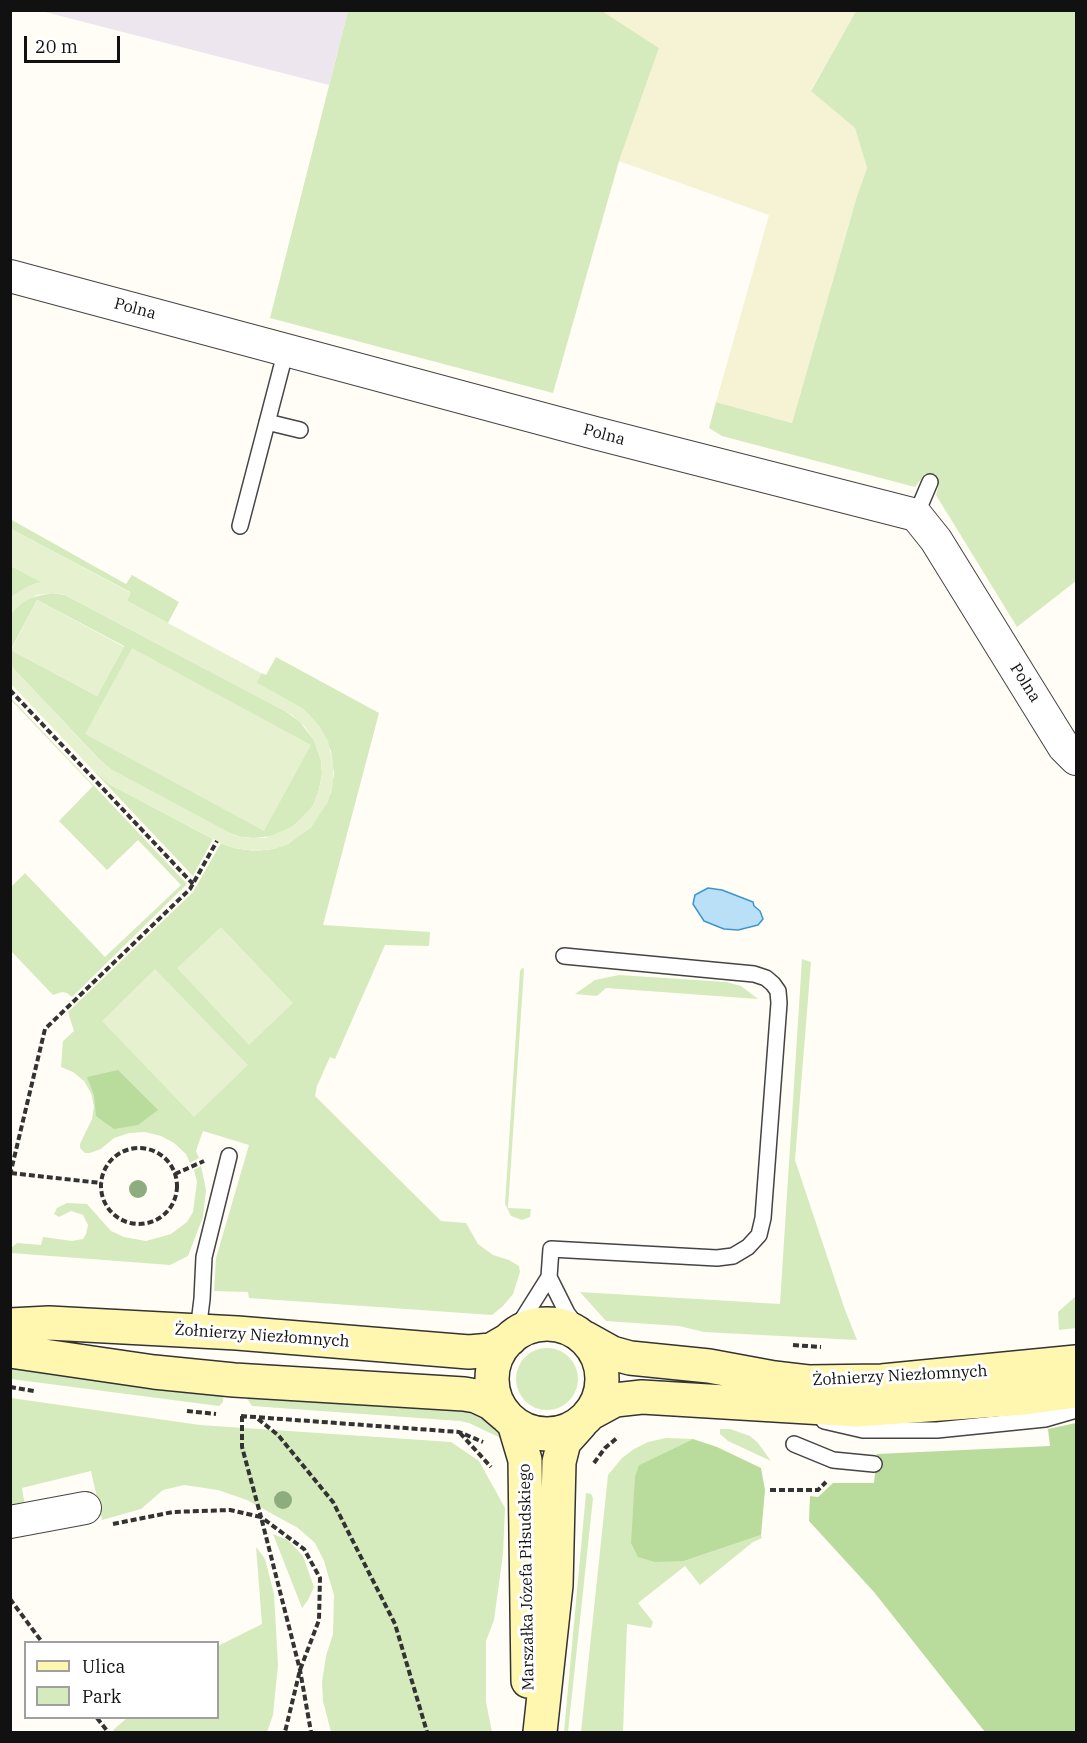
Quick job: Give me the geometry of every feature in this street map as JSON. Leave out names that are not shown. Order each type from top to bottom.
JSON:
[{"type":"street","name":"Polna","points":[[10,276],[595,433],[916,515],[936,540],[1064,747],[1077,759]]},
{"type":"street","name":"Żołnierzy Niezłomnych","points":[[10,1325],[49,1323],[237,1333],[469,1352],[491,1350],[510,1339]]},
{"type":"street","points":[[10,1351],[154,1372],[234,1380],[464,1394],[476,1396],[491,1403],[510,1419],[526,1430],[541,1434],[555,1433],[586,1418],[598,1400],[602,1373],[600,1361],[585,1338],[574,1330],[549,1324],[535,1325],[522,1330],[510,1339],[501,1349],[492,1374],[495,1396],[510,1419]]},
{"type":"street","name":"Żołnierzy Niezłomnych","points":[[585,1338],[612,1353],[630,1358],[709,1366],[808,1382],[903,1379],[1077,1362]]},
{"type":"street","name":"Żołnierzy Niezłomnych","points":[[586,1418],[615,1400],[642,1397],[858,1410],[1025,1398],[1077,1391]]},
{"type":"street","name":"Marszałka Józefa Piłsudskiego","points":[[540,1732],[556,1585],[559,1462],[564,1442],[586,1418]]},
{"type":"street","name":"Marszałka Józefa Piłsudskiego","points":[[510,1419],[525,1460],[528,1686],[533,1732]]},
{"type":"street","points":[[10,1522],[85,1508]]},
{"type":"lane","points":[[240,526],[286,350]]},
{"type":"lane","points":[[267,422],[300,430]]},
{"type":"lane","points":[[916,515],[930,482]]},
{"type":"lane","points":[[564,956],[754,974],[766,978],[773,984],[778,991],[779,1003],[763,1218],[759,1235],[748,1247],[733,1256],[717,1258],[550,1249],[549,1277],[567,1313],[585,1338]]},
{"type":"lane","points":[[198,1331],[204,1257],[229,1156]]},
{"type":"lane","points":[[510,1339],[549,1277]]},
{"type":"lane","points":[[794,1407],[830,1423],[863,1430],[937,1430],[1045,1419],[1077,1410]]},
{"type":"lane","points":[[794,1444],[833,1460],[868,1464]]},
{"type":"path","points":[[10,690],[193,884]]},
{"type":"path","points":[[101,1183],[11,1174],[45,1029],[193,884],[217,841]]},
{"type":"path","points":[[137,1149],[150,1150],[162,1155],[175,1174],[177,1189],[174,1202],[157,1220],[145,1224],[132,1224],[119,1219],[109,1210],[102,1197],[101,1183],[105,1169],[113,1159],[124,1152],[137,1149]]},
{"type":"path","points":[[175,1174],[201,1161]]},
{"type":"path","points":[[784,1344],[827,1347]]},
{"type":"path","points":[[233,1414],[256,1418],[459,1432],[494,1471]]},
{"type":"path","points":[[242,1416],[242,1447],[300,1670],[311,1732]]},
{"type":"path","points":[[256,1418],[278,1435],[333,1502],[395,1624],[427,1732]]},
{"type":"path","points":[[591,1467],[605,1448],[619,1437]]},
{"type":"path","points":[[770,1490],[818,1490],[832,1479],[840,1477],[860,1479],[868,1464]]},
{"type":"path","points":[[85,1508],[94,1527],[173,1512],[230,1510],[261,1517],[304,1549],[320,1578],[319,1620],[300,1670],[285,1732]]},
{"type":"path","points":[[10,1599],[41,1641]]},
{"type":"path","points":[[98,1719],[108,1732]]},
{"type":"shaded area","points":[[41,11],[348,11],[329,85]]},
{"type":"shaded area","points":[[602,11],[856,11],[811,90],[855,128],[867,168],[792,423],[716,402],[769,215],[619,161],[659,48]]},
{"type":"green space","points":[[348,11],[602,11],[659,48],[619,161],[553,393],[270,318]]},
{"type":"green space","points":[[856,11],[1076,11],[1076,581],[1017,627],[936,495],[939,484],[925,474],[915,487],[722,436],[709,428],[716,402],[792,423],[867,168],[855,128],[811,91]]},
{"type":"green space","points":[[10,519],[126,584],[132,575],[179,602],[168,623],[127,601],[130,592],[11,529]]},
{"type":"green space","points":[[11,529],[131,593],[127,601],[261,673],[257,683],[309,714],[328,741],[333,765],[333,784],[328,802],[311,827],[288,844],[273,849],[255,851],[234,848],[111,785],[90,767],[11,684],[11,666],[109,768],[234,835],[265,838],[292,827],[313,806],[322,774],[321,761],[314,740],[305,727],[292,715],[65,595],[53,593],[37,595],[22,603],[11,614],[11,597],[26,587],[41,582],[11,566]]},
{"type":"green space","points":[[11,566],[42,582],[11,597]]},
{"type":"green space","points":[[52,593],[65,595],[285,711],[299,721],[314,740],[321,761],[322,774],[313,806],[292,827],[272,836],[241,837],[221,830],[115,773],[11,666],[11,650],[97,696],[124,646],[37,600],[11,649],[11,614],[16,607],[29,598]]},
{"type":"green space","points":[[37,600],[124,647],[97,696],[11,650]]},
{"type":"green space","points":[[132,648],[311,745],[264,831],[85,734]]},
{"type":"green space","points":[[276,657],[379,713],[323,925],[430,932],[429,946],[385,945],[335,1059],[330,1057],[315,1096],[441,1221],[466,1223],[478,1244],[493,1255],[519,1266],[520,1272],[513,1294],[492,1315],[249,1298],[248,1292],[214,1291],[216,1258],[249,1145],[203,1131],[196,1151],[199,1158],[190,1163],[186,1154],[174,1143],[161,1136],[145,1132],[129,1133],[114,1138],[101,1149],[90,1153],[85,1153],[80,1148],[92,1119],[94,1106],[91,1093],[84,1081],[73,1072],[61,1067],[63,1041],[74,1031],[68,1012],[193,892],[221,843],[234,848],[255,851],[288,844],[311,827],[331,793],[334,774],[331,751],[319,726],[303,709],[256,683],[261,673],[266,675]]},
{"type":"green space","points":[[10,697],[187,884],[72,997],[62,992],[53,995],[11,951],[11,887],[25,873],[105,957],[181,885],[138,840],[107,870],[59,821],[93,786]]},
{"type":"green space","points":[[90,767],[111,785],[213,839],[193,876]]},
{"type":"green space","points":[[221,927],[293,1003],[249,1045],[177,968]]},
{"type":"green space","points":[[802,959],[811,962],[795,1160],[857,1340],[704,1332],[679,1326],[606,1321],[580,1292],[780,1304]]},
{"type":"green space","points":[[522,968],[524,969],[508,1208],[531,1209],[530,1217],[522,1220],[511,1216],[505,1204]]},
{"type":"green space","points":[[155,969],[248,1065],[194,1117],[102,1021]]},
{"type":"green space","points":[[619,975],[726,982],[741,986],[758,999],[606,988],[597,996],[575,994],[595,980]]},
{"type":"green space","points":[[118,1070],[158,1110],[138,1125],[114,1129],[96,1116],[94,1095],[87,1077]]},
{"type":"green space","points":[[201,1166],[206,1190],[203,1217],[188,1256],[170,1265],[11,1253],[11,1248],[17,1243],[41,1245],[43,1237],[72,1241],[83,1239],[88,1225],[83,1215],[71,1211],[59,1217],[54,1214],[57,1208],[67,1203],[87,1204],[111,1231],[124,1237],[146,1241],[171,1234],[187,1222],[193,1212],[197,1182],[194,1170]]},
{"type":"green space","points":[[1076,1296],[1076,1328],[1059,1330],[1058,1312]]},
{"type":"green space","points":[[547,1348],[559,1350],[569,1357],[576,1367],[578,1379],[576,1391],[569,1401],[559,1408],[547,1410],[535,1408],[525,1401],[518,1391],[516,1379],[518,1367],[525,1357],[535,1350]]},
{"type":"green space","points":[[10,1361],[224,1388],[223,1402],[219,1406],[11,1379]]},
{"type":"green space","points":[[245,1396],[462,1407],[487,1419],[500,1431],[503,1439],[460,1421],[252,1406]]},
{"type":"green space","points":[[11,1398],[200,1425],[451,1442],[479,1461],[505,1508],[503,1554],[494,1620],[486,1641],[486,1702],[492,1732],[331,1732],[323,1701],[322,1682],[326,1656],[333,1634],[334,1595],[324,1561],[315,1543],[298,1528],[247,1500],[218,1490],[184,1485],[163,1490],[141,1509],[102,1520],[91,1471],[22,1488],[25,1506],[11,1514]]},
{"type":"green space","points":[[1076,1423],[1076,1732],[985,1732],[874,1592],[809,1521],[810,1496],[818,1497],[833,1483],[874,1483],[877,1454],[1050,1446],[1048,1429]]},
{"type":"green space","points":[[720,1429],[730,1429],[750,1436],[771,1461],[728,1441],[720,1434]]},
{"type":"green space","points":[[666,1438],[693,1439],[639,1465],[684,1561],[761,1535],[762,1538],[753,1542],[700,1585],[685,1566],[638,1603],[653,1622],[651,1628],[627,1624],[623,1732],[581,1732],[608,1475],[622,1458],[634,1449],[648,1442]]},
{"type":"green space","points":[[693,1439],[717,1447],[761,1468],[765,1490],[761,1535],[684,1561],[655,1562],[638,1557],[631,1543],[635,1477],[639,1465]]},
{"type":"green space","points":[[586,1493],[591,1494],[593,1498],[568,1732],[564,1732]]},
{"type":"green space","points":[[273,1534],[288,1540],[303,1556],[314,1587],[302,1608]]},
{"type":"green space","points":[[256,1547],[265,1559],[274,1594],[278,1665],[273,1715],[267,1732],[115,1732],[113,1730],[126,1719],[219,1719],[219,1646],[262,1624]]},
{"type":"water","points":[[708,888],[722,890],[753,902],[763,919],[758,925],[738,930],[724,929],[704,921],[693,904],[695,895]]}]
